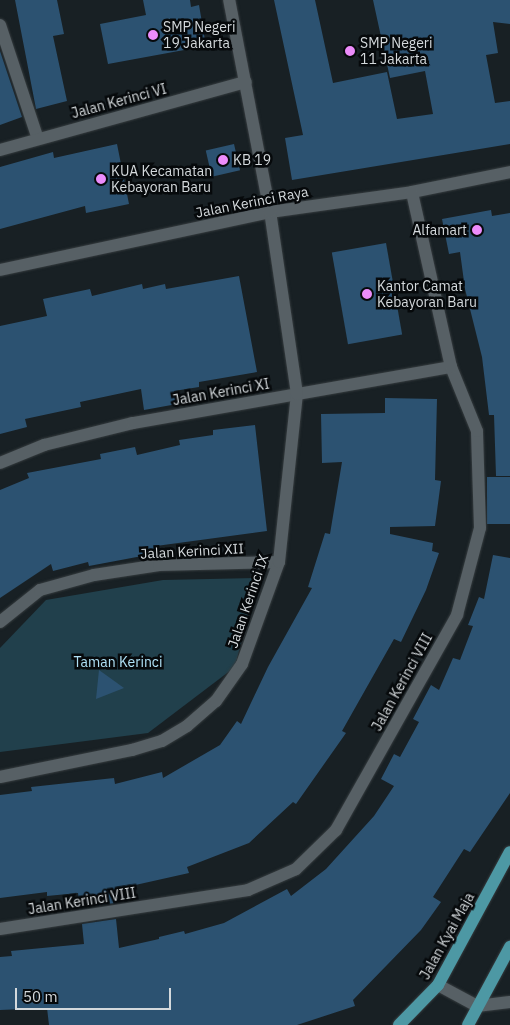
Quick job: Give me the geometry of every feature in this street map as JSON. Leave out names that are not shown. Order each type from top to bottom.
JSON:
[{"type":"main road","name":"Jalan Kyai Maja","points":[[399,1025],[438,985],[510,852]]},
{"type":"main road","points":[[468,1025],[510,947]]},
{"type":"street","name":"Jalan Kerinci IX","points":[[0,777],[132,750],[162,741],[187,726],[216,701],[242,664],[279,562],[297,394],[270,212],[229,0]]},
{"type":"street","points":[[0,25],[38,139]]},
{"type":"street","name":"Jalan Kerinci VI","points":[[0,150],[246,82]]},
{"type":"street","name":"Jalan Kerinci Raya","points":[[0,270],[270,212],[412,192],[510,172]]},
{"type":"street","name":"Jalan Kerinci VIII","points":[[0,929],[248,890],[296,869],[336,830],[457,615],[480,528],[477,431],[451,367],[412,192]]},
{"type":"street","name":"Jalan Kerinci XI","points":[[0,463],[44,445],[134,423],[451,367]]},
{"type":"street","name":"Jalan Kerinci XII","points":[[0,622],[40,590],[94,575],[159,565],[279,562]]},
{"type":"street","points":[[438,985],[477,1006],[510,1002]]},
{"type":"green space","name":"Taman Kerinci","points":[[257,578],[235,667],[148,733],[0,752],[0,648],[46,600],[163,580]]},
{"type":"building","points":[[15,0],[57,0],[64,34],[53,36],[67,101],[36,109]]},
{"type":"building","name":"SMP Negeri 19 Jakarta","points":[[143,0],[190,0],[191,7],[199,5],[206,46],[108,64],[100,24],[146,15]]},
{"type":"building","points":[[274,0],[315,0],[333,83],[387,72],[397,119],[433,114],[425,71],[390,78],[373,0],[510,0],[510,24],[493,22],[498,53],[486,55],[495,103],[510,101],[510,144],[292,180],[285,138],[303,135]]},
{"type":"building","points":[[0,51],[22,117],[0,125]]},
{"type":"building","points":[[117,144],[129,204],[86,213],[85,206],[0,229],[0,167],[53,152],[54,158]]},
{"type":"building","name":"KB 19","points":[[234,144],[240,170],[212,177],[206,151]]},
{"type":"building","points":[[491,210],[492,216],[510,213],[510,476],[496,476],[494,415],[489,415],[482,357],[465,289],[460,252],[449,254],[442,219]]},
{"type":"building","name":"Kantor Camat Kebayoran Baru","points":[[386,243],[402,335],[348,344],[332,253]]},
{"type":"building","points":[[239,276],[257,372],[199,382],[199,387],[174,391],[177,404],[144,410],[141,389],[80,402],[81,407],[25,419],[27,427],[0,434],[0,326],[47,316],[43,299],[90,289],[92,296],[142,284],[143,289],[165,284],[166,289]]},
{"type":"building","points":[[385,398],[437,399],[435,480],[441,481],[435,526],[390,527],[390,534],[433,543],[432,551],[439,553],[426,590],[401,642],[394,639],[342,731],[346,733],[296,804],[293,802],[249,843],[187,867],[189,873],[113,890],[115,903],[80,908],[78,893],[47,896],[47,892],[0,898],[0,795],[32,791],[31,787],[114,778],[115,784],[162,772],[163,778],[220,745],[237,721],[241,724],[268,667],[312,588],[308,587],[325,533],[330,534],[342,462],[322,463],[321,414],[385,413]]},
{"type":"building","points":[[255,425],[267,531],[156,546],[158,553],[89,566],[88,562],[53,571],[51,564],[0,598],[0,490],[29,478],[27,473],[101,459],[100,454],[135,447],[137,455],[180,445],[179,440],[213,435],[213,430]]},
{"type":"building","points":[[487,477],[510,477],[510,524],[487,524]]},
{"type":"building","points":[[493,555],[510,558],[510,793],[470,852],[464,849],[433,897],[441,902],[421,930],[353,1000],[355,1006],[297,1025],[49,1025],[47,1008],[0,1010],[0,957],[12,956],[11,951],[84,944],[82,924],[116,919],[119,948],[184,931],[185,934],[224,923],[287,889],[291,896],[326,869],[374,816],[394,786],[381,779],[394,754],[400,757],[419,722],[413,719],[431,685],[439,690],[453,658],[460,660],[473,626],[468,625],[479,597],[484,599]]},
{"type":"building","points":[[99,670],[124,688],[96,699]]},
{"type":"place","name":"SMP Negeri 19 Jakarta","points":[[153,35]]},
{"type":"place","name":"SMP Negeri 11 Jakarta","points":[[350,51]]},
{"type":"place","name":"KB 19","points":[[223,160]]},
{"type":"place","name":"KUA Kecamatan Kebayoran Baru","points":[[101,179]]},
{"type":"place","name":"Alfamart","points":[[477,230]]},
{"type":"place","name":"Kantor Camat Kebayoran Baru","points":[[367,294]]}]
